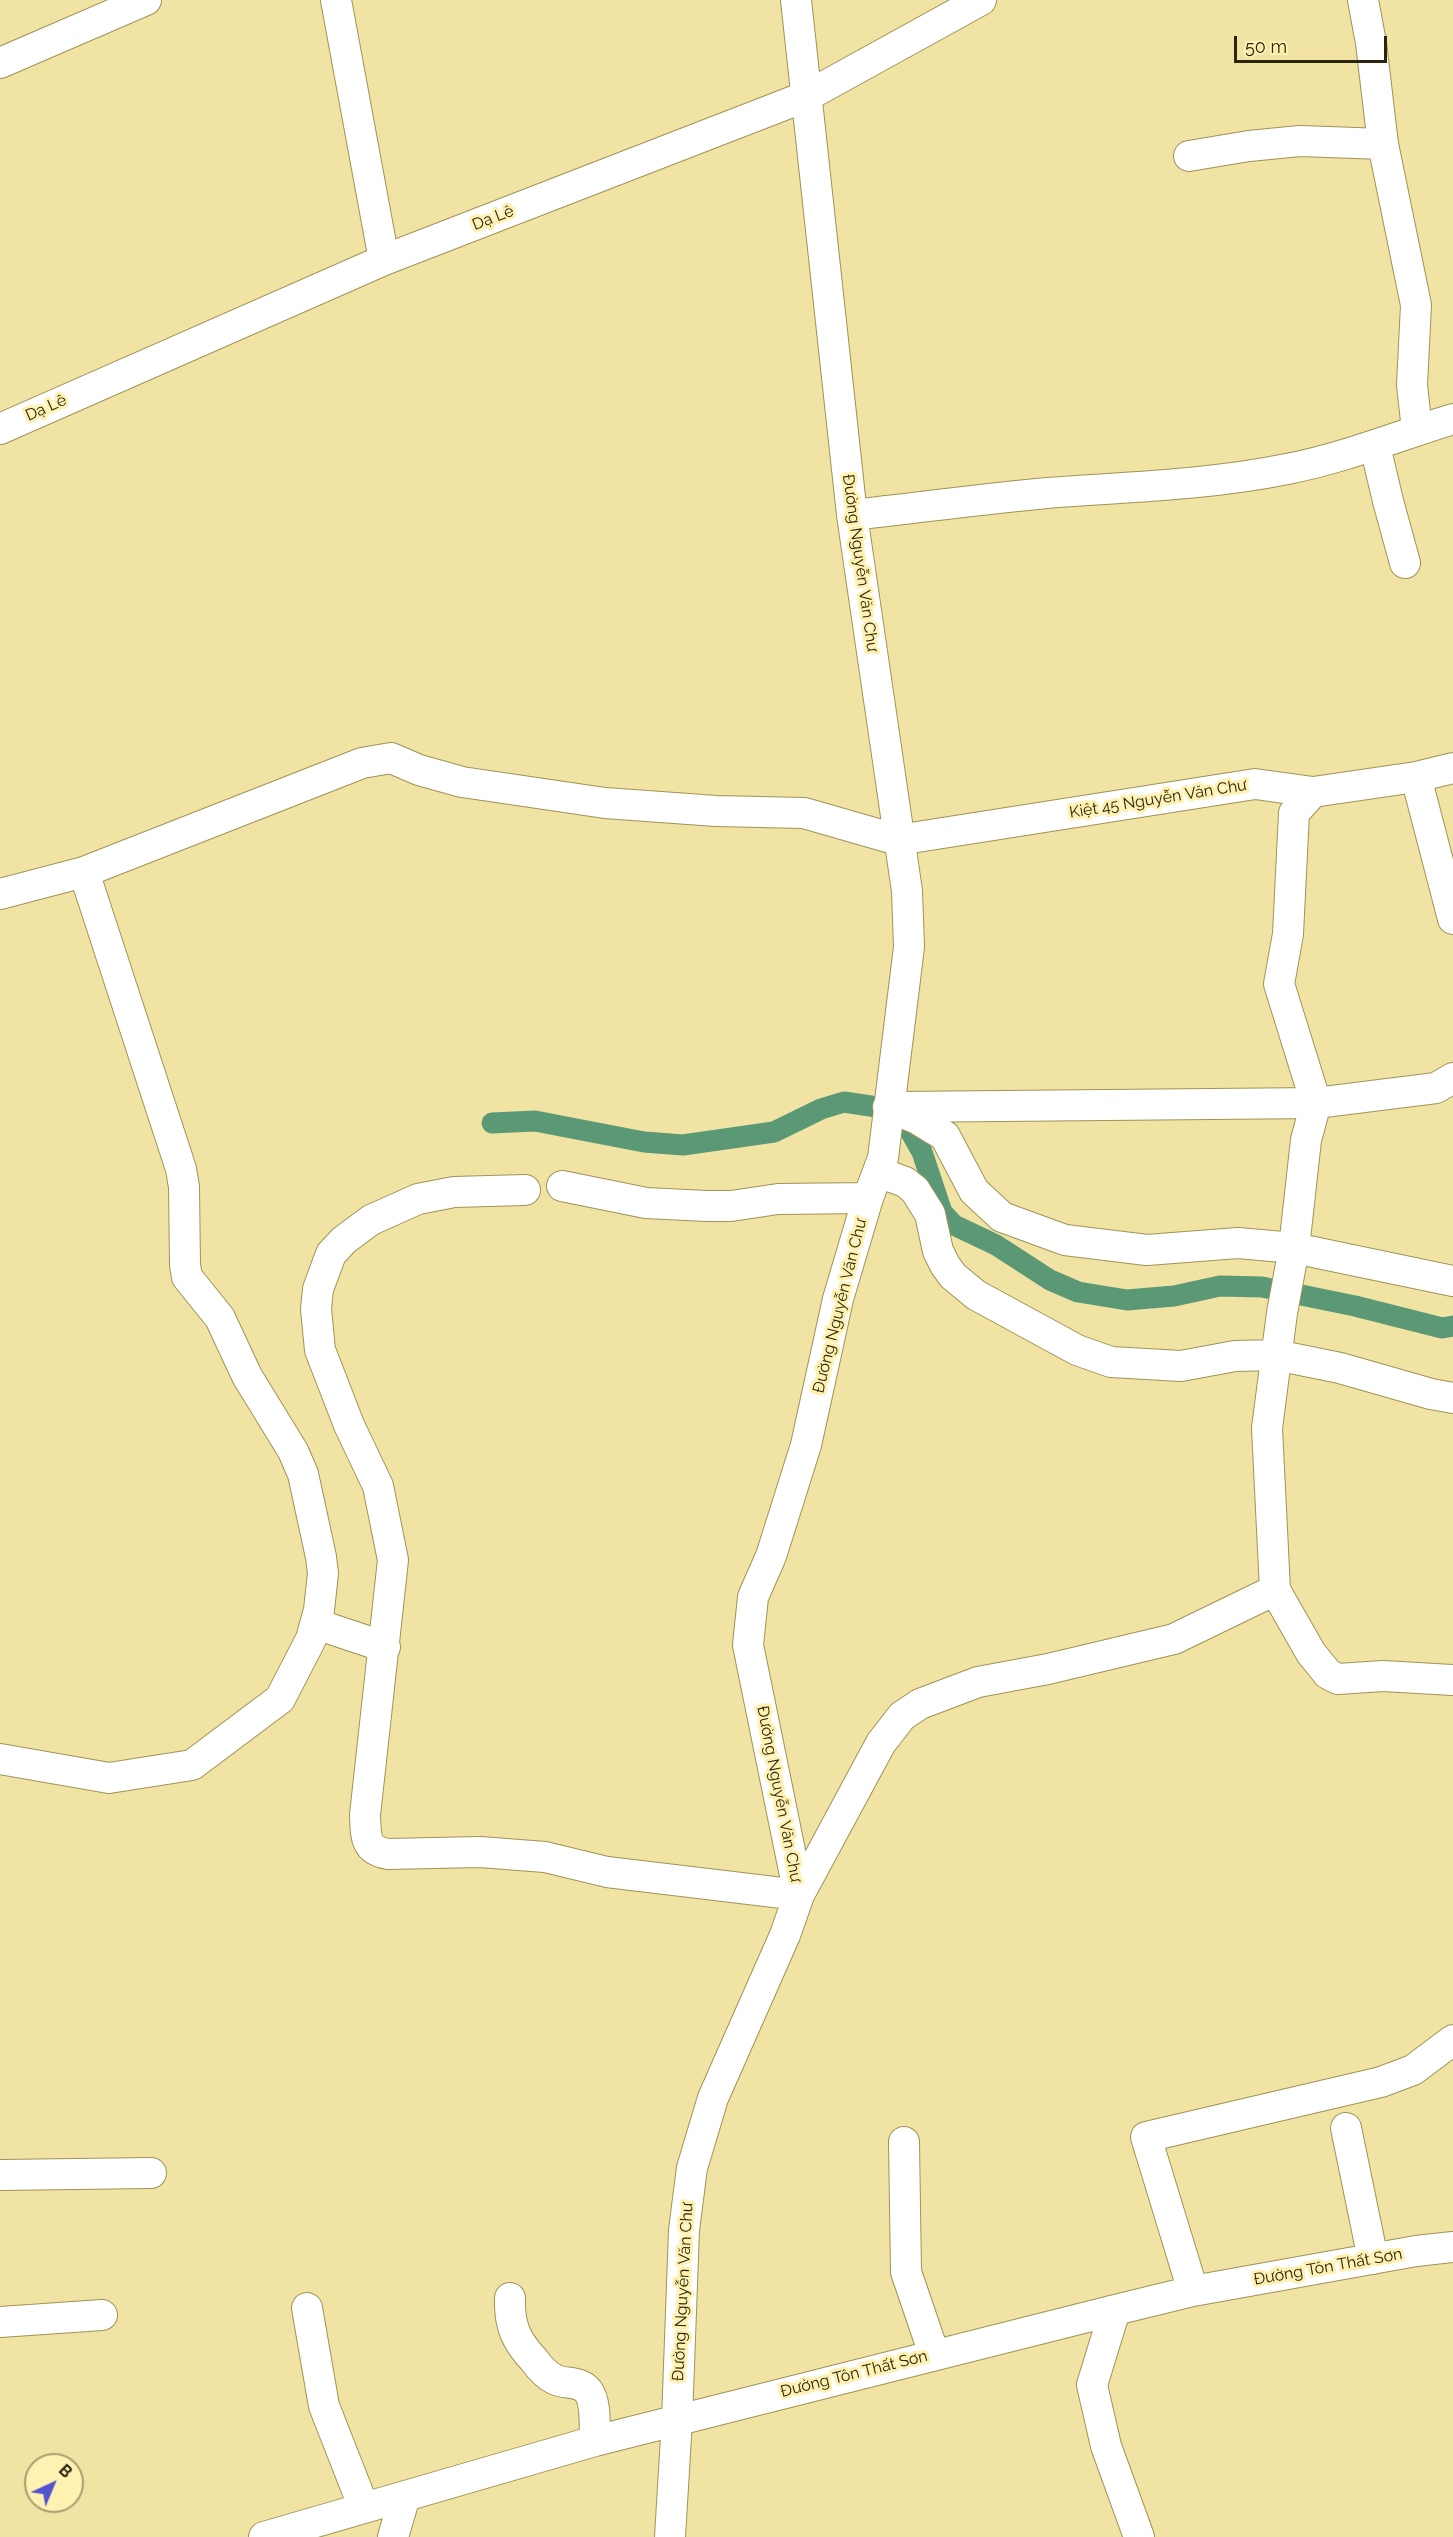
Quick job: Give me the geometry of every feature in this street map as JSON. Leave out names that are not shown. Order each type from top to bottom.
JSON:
[{"type":"street","points":[[0,63],[146,0]]},
{"type":"street","points":[[336,0],[384,260]]},
{"type":"street","name":"Đường Nguyễn Văn Chư","points":[[670,2537],[684,2230],[692,2168],[713,2098],[785,1935],[800,1895],[748,1644],[753,1597],[771,1556],[806,1445],[838,1299],[876,1176],[888,1115],[909,946],[906,891],[852,515],[796,0]]},
{"type":"street","name":"Dạ Lê","points":[[0,429],[384,260],[807,96],[981,0]]},
{"type":"street","points":[[1363,0],[1371,43],[1383,144],[1416,305],[1412,384],[1417,430]]},
{"type":"street","points":[[1190,156],[1249,146],[1300,141],[1383,144]]},
{"type":"street","points":[[852,515],[1046,493],[1140,487],[1288,469],[1376,446],[1417,430],[1453,420]]},
{"type":"street","points":[[1376,446],[1405,563]]},
{"type":"street","points":[[0,894],[84,872],[362,763],[391,758],[419,770],[462,782],[605,803],[716,811],[804,813],[898,840]]},
{"type":"street","name":"Kiệt 45 Nguyễn Văn Chư","points":[[898,840],[1255,784],[1313,792],[1416,777],[1453,768]]},
{"type":"street","points":[[1416,777],[1453,919]]},
{"type":"street","points":[[1313,792],[1294,813],[1288,934],[1279,984],[1316,1103],[1306,1140],[1293,1250],[1267,1428],[1275,1590],[1311,1653],[1328,1674],[1338,1679],[1383,1676],[1453,1680]]},
{"type":"street","points":[[0,1760],[109,1778],[192,1765],[280,1699],[311,1639],[323,1626],[321,1557],[303,1474],[293,1451],[247,1376],[220,1318],[212,1305],[187,1277],[184,1264],[184,1197],[181,1169],[84,872]]},
{"type":"street","points":[[888,1115],[1316,1103],[1436,1088],[1453,1078]]},
{"type":"street","points":[[888,1115],[917,1119],[945,1136],[974,1191],[1002,1217],[1065,1240],[1148,1250],[1238,1243],[1293,1250],[1453,1281]]},
{"type":"street","points":[[562,1186],[646,1203],[731,1206],[778,1199],[876,1176],[905,1182],[924,1202],[930,1214],[938,1251],[952,1276],[976,1295],[1077,1350],[1111,1362],[1167,1366],[1181,1366],[1234,1356],[1276,1355],[1340,1368],[1453,1398]]},
{"type":"street","points":[[525,1190],[454,1192],[418,1199],[371,1220],[344,1240],[331,1254],[323,1273],[316,1309],[320,1350],[337,1397],[378,1486],[393,1560],[377,1644],[365,1815],[369,1845],[376,1852],[388,1854],[480,1852],[545,1857],[607,1872],[800,1895],[881,1743],[902,1716],[920,1704],[978,1682],[1048,1669],[1174,1639],[1275,1590]]},
{"type":"street","points":[[323,1626],[377,1644]]},
{"type":"street","points":[[1193,2291],[1146,2137],[1381,2082],[1413,2070],[1453,2040]]},
{"type":"street","points":[[1346,2127],[1373,2259]]},
{"type":"street","points":[[904,2142],[906,2272],[934,2354]]},
{"type":"street","points":[[0,2175],[151,2173]]},
{"type":"street","name":"Đường Tôn Thất Sơn","points":[[264,2537],[594,2441],[934,2354],[1193,2291],[1453,2247]]},
{"type":"street","points":[[510,2298],[512,2329],[524,2349],[554,2380],[580,2385],[589,2392],[593,2405],[594,2441]]},
{"type":"street","points":[[307,2308],[324,2406],[364,2508]]},
{"type":"street","points":[[1115,2310],[1092,2385],[1106,2446],[1139,2537]]},
{"type":"street","points":[[0,2322],[102,2315]]},
{"type":"street","points":[[393,2537],[405,2496]]},
{"type":"waterway","points":[[492,1123],[535,1121],[644,1142],[683,1145],[774,1132],[821,1109],[844,1102],[877,1107],[897,1117],[909,1129],[922,1152],[942,1212],[954,1225],[996,1245],[1050,1280],[1078,1292],[1127,1300],[1174,1296],[1220,1286],[1262,1287],[1355,1306],[1442,1328],[1453,1326]]}]
